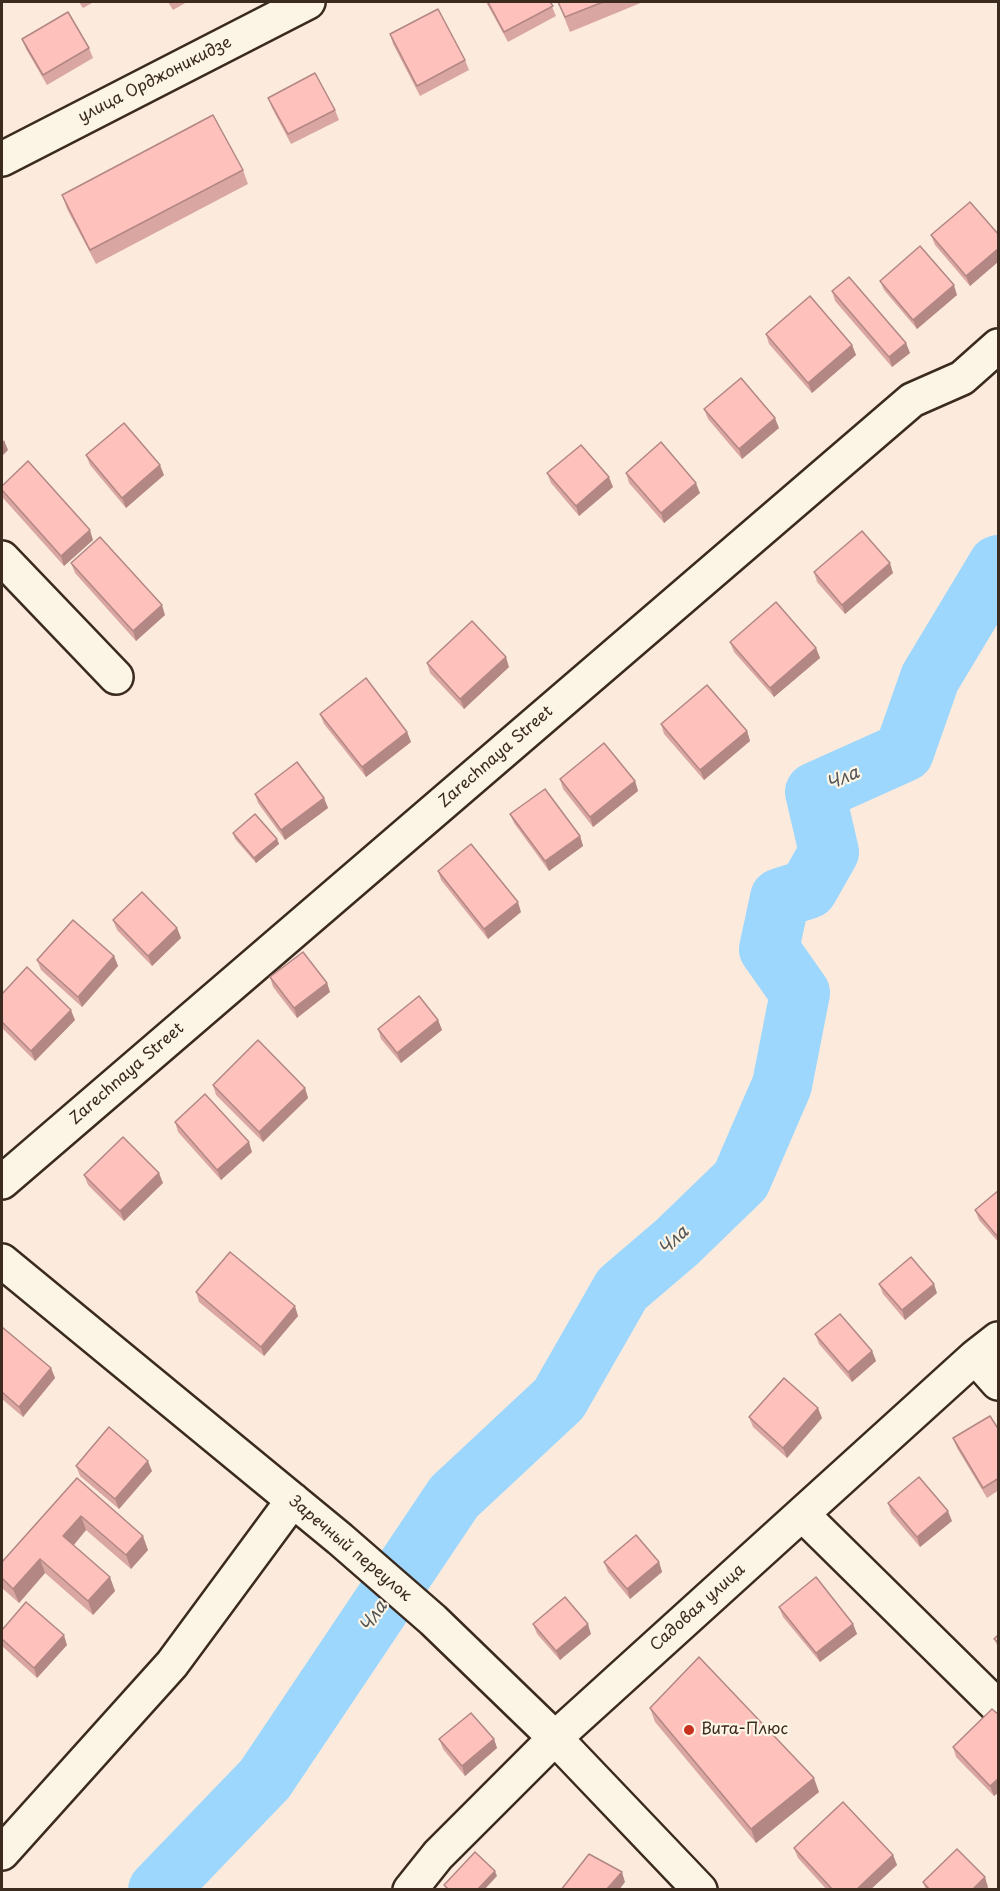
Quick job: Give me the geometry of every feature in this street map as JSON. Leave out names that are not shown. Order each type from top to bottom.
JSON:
[{"type":"street","name":"улица Орджоникидзе","points":[[2,159],[308,2]]},
{"type":"street","name":"Zarechnaya Street","points":[[2,1182],[912,400],[962,378],[999,346]]},
{"type":"street","points":[[2,558],[116,677]]},
{"type":"street","name":"Заречный переулок","points":[[2,1261],[340,1539],[433,1620],[555,1738],[700,1890]]},
{"type":"street","points":[[987,1348],[999,1383]]},
{"type":"street","name":"Садовая улица","points":[[410,1890],[438,1855],[555,1738],[987,1348]]},
{"type":"street","points":[[2,1853],[172,1664],[293,1500]]},
{"type":"street","points":[[802,1514],[999,1707]]},
{"type":"building","points":[[488,2],[550,2],[553,6],[504,32]]},
{"type":"building","points":[[558,2],[603,2],[565,17]]},
{"type":"building","points":[[438,9],[465,60],[417,86],[390,34]]},
{"type":"building","points":[[68,12],[89,48],[43,75],[22,39]]},
{"type":"building","points":[[315,73],[335,110],[288,134],[268,98]]},
{"type":"building","points":[[213,115],[243,170],[90,250],[62,195]]},
{"type":"building","points":[[970,202],[999,235],[999,248],[966,276],[931,235]]},
{"type":"building","points":[[920,246],[954,285],[913,320],[880,281]]},
{"type":"building","points":[[849,277],[906,343],[889,357],[832,291]]},
{"type":"building","points":[[810,296],[852,345],[808,383],[766,334]]},
{"type":"building","points":[[741,378],[775,418],[739,449],[704,409]]},
{"type":"building","points":[[124,423],[160,465],[122,498],[86,455]]},
{"type":"building","points":[[661,442],[696,483],[661,513],[626,473]]},
{"type":"building","points":[[581,445],[609,477],[576,506],[547,473]]},
{"type":"building","points":[[28,461],[90,530],[61,556],[2,490],[2,486]]},
{"type":"building","points":[[862,531],[890,563],[842,605],[814,572]]},
{"type":"building","points":[[100,537],[162,605],[133,631],[71,563]]},
{"type":"building","points":[[776,602],[816,648],[770,688],[730,642]]},
{"type":"building","points":[[472,621],[506,657],[460,699],[427,663]]},
{"type":"building","points":[[366,678],[407,732],[362,767],[320,714]]},
{"type":"building","points":[[707,685],[747,731],[700,770],[661,724]]},
{"type":"building","points":[[604,743],[635,781],[590,817],[560,779]]},
{"type":"building","points":[[297,762],[324,798],[281,830],[255,794]]},
{"type":"building","points":[[545,789],[580,836],[545,861],[510,814]]},
{"type":"building","points":[[255,814],[277,839],[254,858],[233,833]]},
{"type":"building","points":[[471,844],[518,902],[484,929],[438,871]]},
{"type":"building","points":[[142,892],[177,928],[148,956],[113,920]]},
{"type":"building","points":[[73,920],[114,956],[78,997],[37,960]]},
{"type":"building","points":[[303,952],[327,983],[294,1008],[270,977]]},
{"type":"building","points":[[27,967],[71,1010],[31,1051],[2,1022],[2,994]]},
{"type":"building","points":[[419,996],[438,1020],[397,1053],[378,1029]]},
{"type":"building","points":[[258,1040],[305,1088],[259,1132],[213,1085]]},
{"type":"building","points":[[205,1094],[249,1142],[217,1170],[175,1122]]},
{"type":"building","points":[[123,1137],[159,1173],[120,1211],[84,1175]]},
{"type":"building","points":[[999,1190],[999,1235],[997,1236],[975,1210]]},
{"type":"building","points":[[230,1252],[295,1306],[261,1347],[196,1292]]},
{"type":"building","points":[[911,1257],[934,1284],[902,1310],[879,1284]]},
{"type":"building","points":[[840,1314],[872,1351],[848,1372],[815,1334]]},
{"type":"building","points":[[2,1327],[51,1368],[19,1407],[2,1392]]},
{"type":"building","points":[[784,1378],[818,1408],[783,1448],[749,1417]]},
{"type":"building","points":[[990,1416],[999,1430],[999,1478],[983,1488],[953,1438]]},
{"type":"building","points":[[109,1427],[148,1461],[115,1499],[76,1466]]},
{"type":"building","points":[[919,1477],[948,1511],[917,1537],[888,1503]]},
{"type":"building","points":[[77,1478],[143,1536],[126,1555],[81,1516],[63,1536],[110,1577],[88,1601],[40,1559],[13,1589],[2,1578],[2,1562]]},
{"type":"building","points":[[636,1535],[659,1562],[627,1589],[604,1562]]},
{"type":"building","points":[[816,1577],[853,1624],[816,1653],[779,1607]]},
{"type":"building","points":[[565,1597],[588,1624],[556,1651],[533,1624]]},
{"type":"building","points":[[26,1602],[64,1635],[34,1668],[2,1639],[2,1630]]},
{"type":"building","points":[[699,1657],[814,1778],[751,1829],[650,1708]]},
{"type":"building","points":[[992,1709],[999,1715],[999,1778],[990,1786],[953,1747]]},
{"type":"building","points":[[471,1713],[494,1739],[462,1766],[439,1739]]},
{"type":"building","points":[[843,1802],[893,1855],[856,1890],[833,1890],[794,1848]]},
{"type":"building","points":[[957,1849],[985,1877],[972,1890],[930,1890],[923,1882]]},
{"type":"building","points":[[475,1852],[495,1871],[477,1890],[449,1890],[444,1885]]},
{"type":"building","points":[[589,1854],[622,1872],[606,1890],[561,1890]]},
{"type":"waterway","name":"Чла","points":[[158,1890],[265,1779],[454,1497],[559,1399],[622,1289],[677,1242],[741,1180],[782,1085],[800,993],[769,949],[780,898],[808,889],[829,852],[815,792],[904,752],[930,678],[998,565]]},
{"type":"place","name":"Вита-Плюс","points":[[689,1730]]}]
